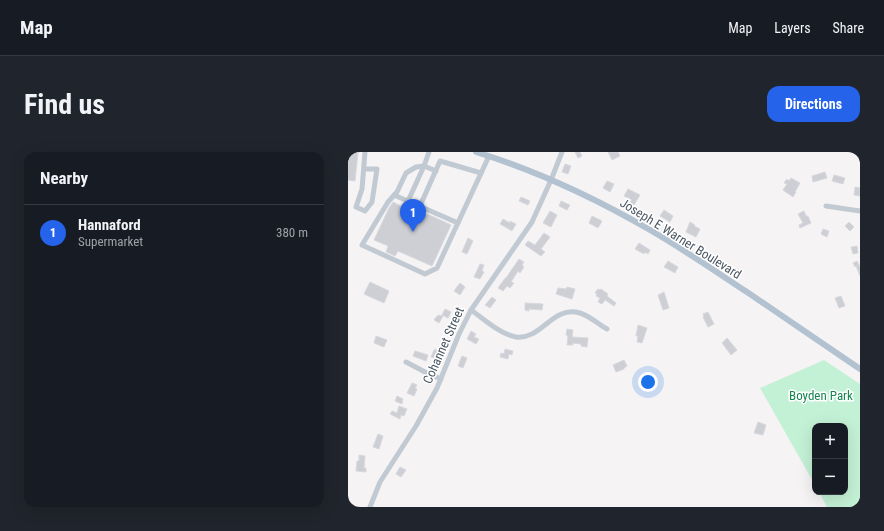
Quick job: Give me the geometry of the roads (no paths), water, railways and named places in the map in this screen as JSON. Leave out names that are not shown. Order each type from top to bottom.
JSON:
[{"type":"main road","name":"Joseph E Warner Boulevard","points":[[476,152],[552,180],[606,205],[672,243],[860,369]]},
{"type":"street","points":[[364,169],[377,170],[372,202],[365,210],[356,207],[362,189],[365,152]]},
{"type":"street","points":[[408,201],[429,152]]},
{"type":"street","name":"Cohannet Street","points":[[370,507],[380,482],[423,414],[441,379],[459,334],[471,310],[532,222],[552,180],[562,152]]},
{"type":"street","points":[[436,171],[424,166],[416,167],[406,173],[397,192],[388,202],[362,244],[425,274],[437,268],[489,156]]},
{"type":"street","points":[[420,206],[440,161],[481,173]]},
{"type":"street","points":[[394,195],[458,223]]},
{"type":"street","points":[[826,206],[860,211]]},
{"type":"street","points":[[471,310],[508,334],[521,337],[531,336],[552,319],[561,314],[570,312],[586,315],[607,329]]},
{"type":"street","points":[[406,362],[441,379]]},
{"type":"place","name":"Hannaford","points":[[413,232]]},
{"type":"park label","name":"Boyden Park","points":[[821,395]]}]
